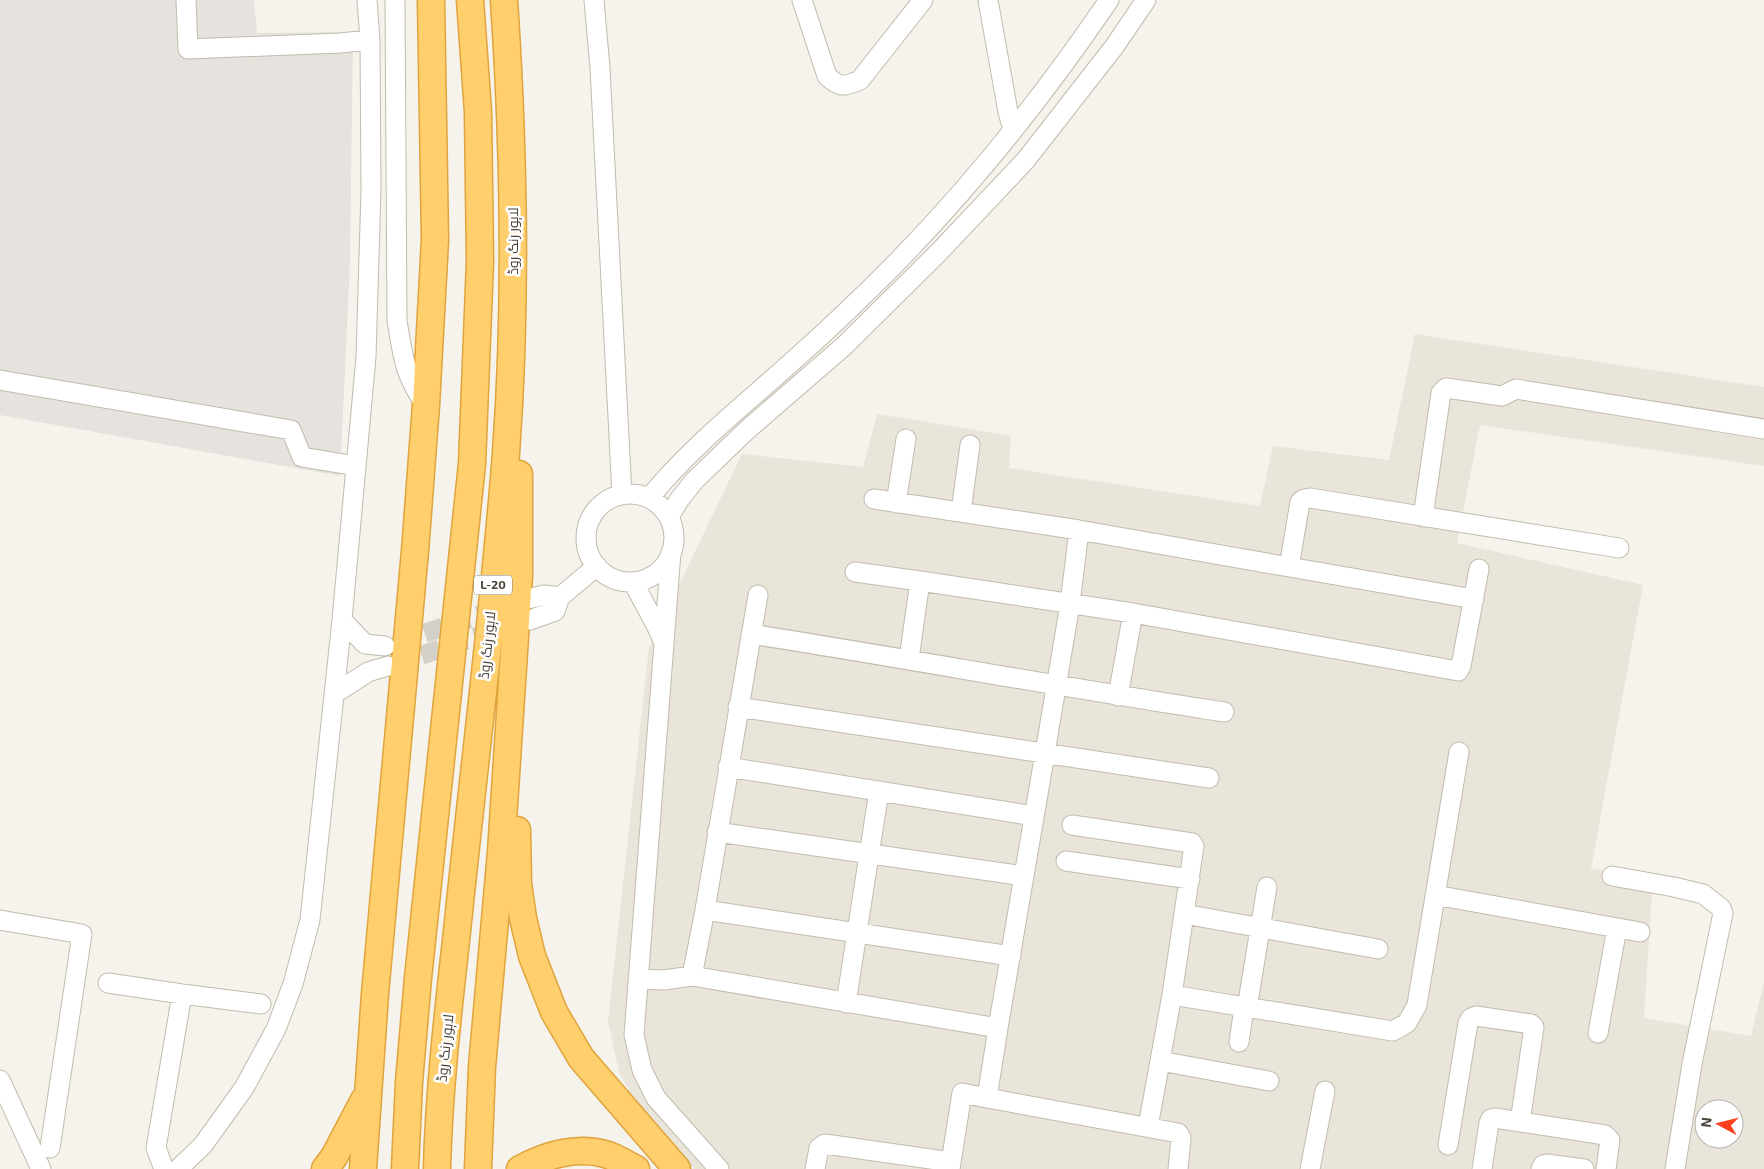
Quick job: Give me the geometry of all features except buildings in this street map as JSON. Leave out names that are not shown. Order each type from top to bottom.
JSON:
[{"type":"highway","points":[[363,1169],[426,405],[434,240],[431,0]]},
{"type":"highway","name":"L-20","points":[[405,1169],[409,1082],[418,978],[472,464],[480,252],[478,112],[470,0]]},
{"type":"highway","name":"لاہور رنگ روڈ","points":[[436,1169],[442,1075],[506,454],[512,343],[513,254],[511,126],[504,0]]},
{"type":"highway","points":[[478,1169],[482,1067],[501,852],[519,575],[519,425],[512,343]]},
{"type":"highway","points":[[510,699],[518,884],[523,918],[532,956],[554,1012],[581,1058],[677,1169]]},
{"type":"highway","points":[[325,1169],[334,1157],[369,1091]]},
{"type":"highway","points":[[520,1169],[550,1155],[579,1150],[606,1154],[636,1169]]},
{"type":"street","points":[[186,0],[188,48],[340,43],[370,40]]},
{"type":"street","points":[[178,1169],[203,1145],[244,1088],[276,1029],[294,984],[310,920],[342,620],[366,348],[371,190],[370,40],[367,0]]},
{"type":"street","points":[[395,0],[397,321],[405,367],[414,389],[426,405]]},
{"type":"street","points":[[594,0],[600,68],[622,495]]},
{"type":"street","points":[[802,0],[827,76],[836,84],[847,86],[860,80],[913,5]]},
{"type":"street","points":[[988,0],[1008,112],[1013,130]]},
{"type":"street","points":[[649,498],[684,459],[806,350],[873,286],[956,199],[1073,53],[1109,0]]},
{"type":"street","points":[[668,517],[695,480],[747,430],[844,346],[939,252],[1025,161],[1114,47],[1146,0]]},
{"type":"street","points":[[0,380],[291,430],[302,456],[356,466]]},
{"type":"street","points":[[1423,517],[1442,393],[1446,388],[1502,396],[1516,388],[1764,429]]},
{"type":"street","points":[[896,503],[906,439]]},
{"type":"street","points":[[961,512],[970,445]]},
{"type":"street","points":[[671,552],[665,564],[657,573],[645,579],[633,582],[613,578],[604,573],[591,558],[587,545],[587,532],[591,518],[598,507],[609,499],[631,494],[649,498],[660,506],[668,517],[673,530],[634,1035],[642,1070],[656,1098],[719,1169]]},
{"type":"street","points":[[1289,567],[1300,502],[1310,498],[1619,548]]},
{"type":"street","points":[[874,499],[1079,530],[1474,600]]},
{"type":"street","points":[[987,1098],[1046,753],[1070,604],[1079,530]]},
{"type":"street","points":[[530,620],[555,611],[560,596],[597,566]]},
{"type":"street","points":[[855,572],[1133,613],[1458,671],[1461,666],[1479,569]]},
{"type":"street","points":[[910,659],[920,581]]},
{"type":"street","points":[[633,582],[657,627],[665,647]]},
{"type":"street","points":[[692,976],[705,910],[758,595]]},
{"type":"street","points":[[528,599],[560,596]]},
{"type":"street","points":[[1118,696],[1133,613]]},
{"type":"street","points":[[342,620],[365,644],[368,672]]},
{"type":"street","points":[[751,634],[910,659],[1056,686],[1224,712]]},
{"type":"street","points":[[365,644],[385,646]]},
{"type":"street","points":[[334,694],[368,672],[388,666]]},
{"type":"street","points":[[738,707],[1209,778]]},
{"type":"street","points":[[1172,995],[1393,1031],[1407,1023],[1417,1005],[1459,752]]},
{"type":"street","points":[[728,766],[1034,816]]},
{"type":"street","points":[[846,1003],[878,791]]},
{"type":"street","points":[[1072,825],[1194,844],[1172,995],[1148,1126]]},
{"type":"street","points":[[717,832],[1024,876]]},
{"type":"street","points":[[1066,861],[1190,879]]},
{"type":"street","points":[[1612,876],[1703,894],[1721,908],[1723,913],[1692,1064],[1676,1169]]},
{"type":"street","points":[[1239,1042],[1268,887]]},
{"type":"street","points":[[1435,895],[1640,932]]},
{"type":"street","points":[[705,910],[1011,956]]},
{"type":"street","points":[[1184,914],[1378,949]]},
{"type":"street","points":[[0,920],[82,934],[50,1148]]},
{"type":"street","points":[[1598,1034],[1617,928]]},
{"type":"street","points":[[639,979],[664,980],[692,976],[998,1028]]},
{"type":"street","points":[[108,983],[261,1004]]},
{"type":"street","points":[[164,1169],[156,1148],[182,994]]},
{"type":"street","points":[[1448,1145],[1468,1023],[1471,1018],[1476,1016],[1533,1025],[1520,1122]]},
{"type":"street","points":[[1160,1061],[1269,1081]]},
{"type":"street","points":[[0,1080],[41,1169]]},
{"type":"street","points":[[1310,1169],[1325,1091]]},
{"type":"street","points":[[815,1169],[818,1148],[825,1144],[950,1166],[962,1094],[1148,1126],[1180,1134],[1178,1169]]},
{"type":"street","points":[[1482,1169],[1491,1119],[1495,1118],[1605,1135],[1610,1140],[1606,1169]]},
{"type":"street","points":[[1541,1169],[1543,1165],[1547,1164],[1584,1169]]},
{"type":"shaded area","points":[[0,0],[254,0],[257,33],[353,32],[350,262],[340,476],[0,415]]},
{"type":"shaded area","points":[[1415,334],[1764,387],[1764,466],[1480,425],[1457,543],[1643,585],[1591,869],[1653,877],[1644,1018],[1751,1036],[1764,982],[1764,1169],[694,1169],[639,1109],[619,1072],[608,1021],[649,647],[742,454],[863,467],[877,414],[1011,436],[1009,468],[1260,506],[1273,446],[1389,460]]},
{"type":"tunnel","points":[[398,642],[502,608]]},
{"type":"tunnel","points":[[395,664],[500,629]]}]
